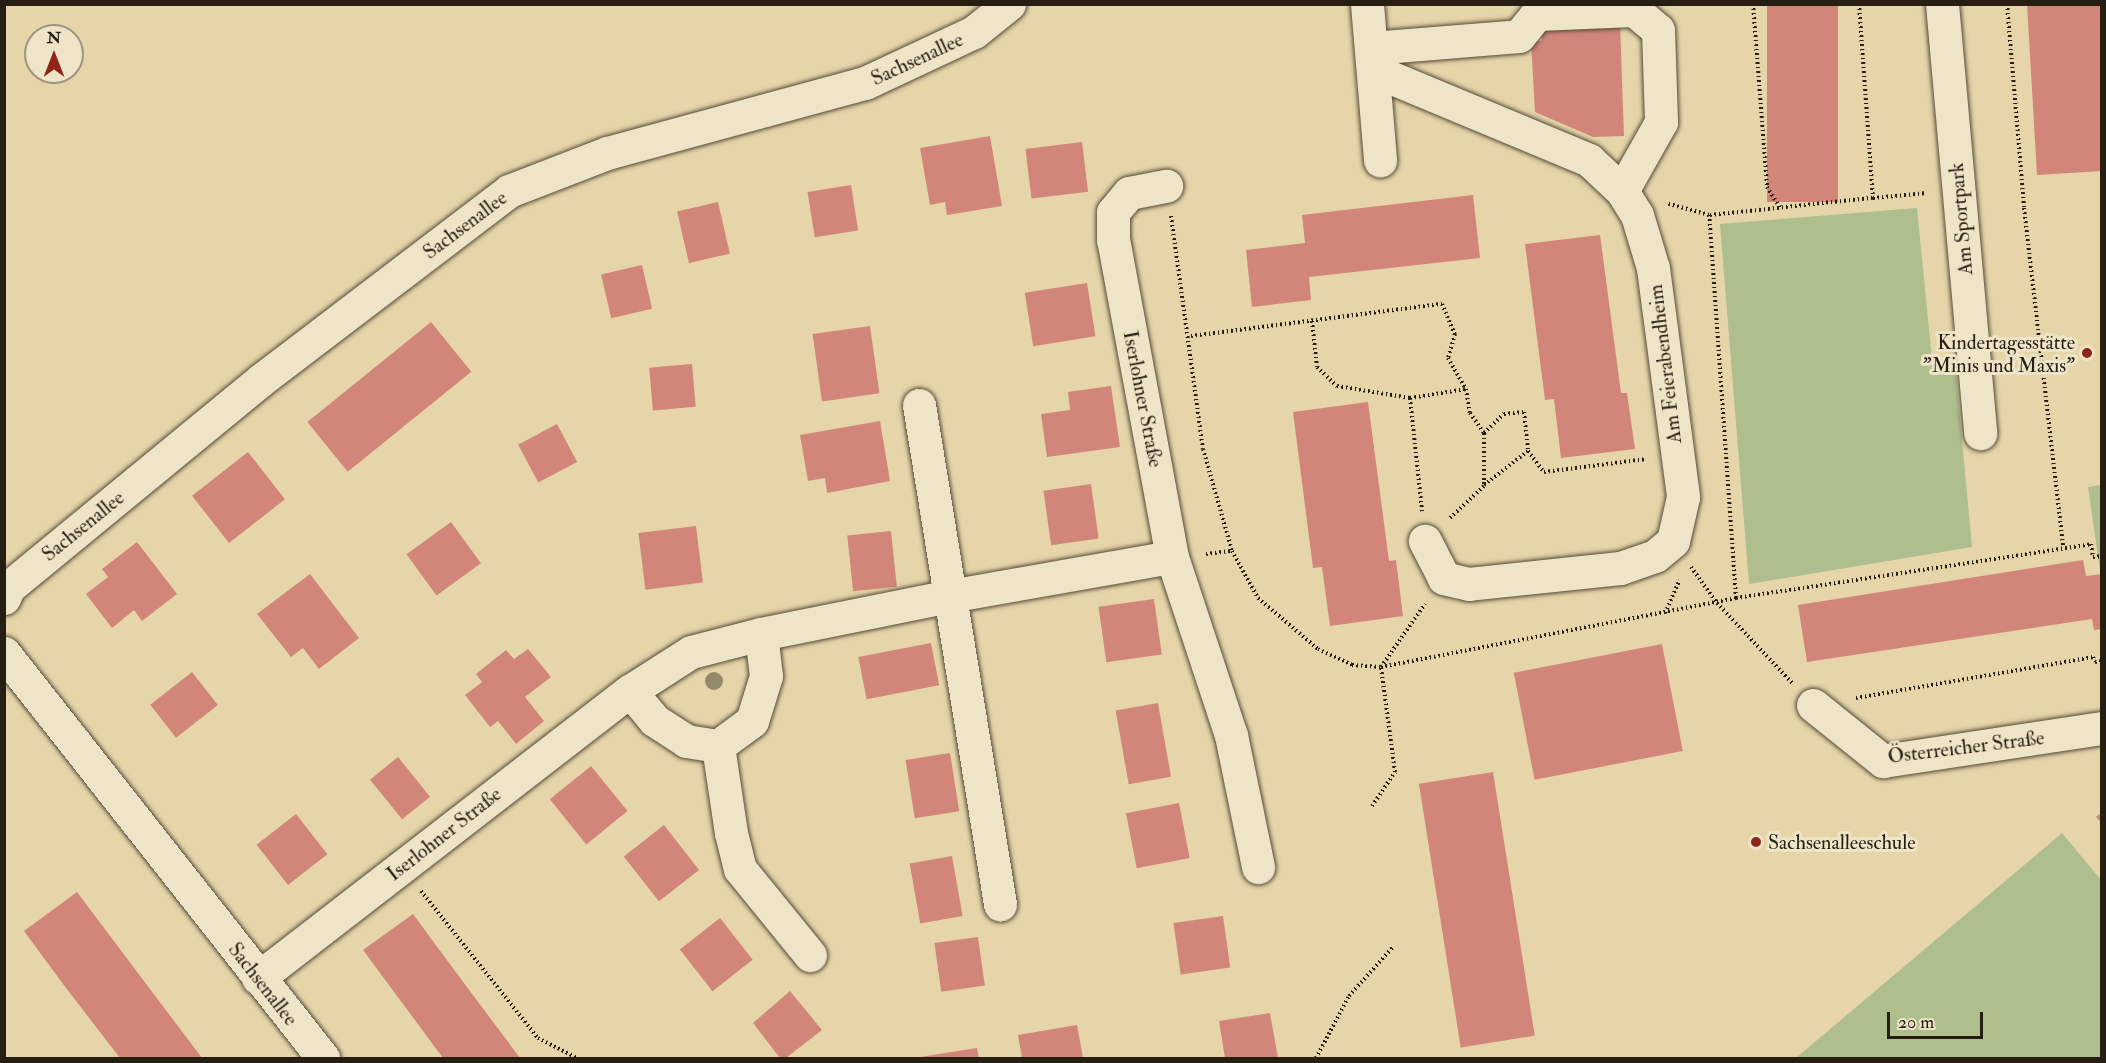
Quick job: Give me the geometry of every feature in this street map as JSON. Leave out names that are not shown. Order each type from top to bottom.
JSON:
[{"type":"street","name":"Sachsenallee","points":[[4,597],[9,587],[261,380],[509,191],[607,153],[865,84],[965,36],[1010,4]]},
{"type":"street","points":[[1368,4],[1380,160]]},
{"type":"street","name":"Am Sportpark","points":[[1942,4],[1980,433]]},
{"type":"street","points":[[1372,59],[1519,36],[1537,14],[1634,10],[1658,30],[1661,122],[1622,191]]},
{"type":"street","name":"Am Feierabendheim","points":[[1372,59],[1589,160],[1622,191],[1637,215],[1653,268],[1675,455],[1683,498],[1673,541],[1655,556],[1620,568],[1469,584],[1444,578]]},
{"type":"street","name":"Iserlohner Straße","points":[[1166,186],[1129,193],[1113,212],[1113,240],[1172,558],[1231,735],[1258,867]]},
{"type":"street","points":[[919,405],[1000,904]]},
{"type":"street","points":[[1425,541],[1444,578]]},
{"type":"street","name":"Iserlohner Straße","points":[[258,978],[630,691],[691,652],[761,634],[951,596],[1172,558]]},
{"type":"street","points":[[630,691],[654,720],[686,741],[718,746],[752,721],[766,676],[761,634]]},
{"type":"street","name":"Sachsenallee","points":[[4,653],[322,1059]]},
{"type":"street","name":"Österreicher Straße","points":[[1814,705],[1883,761],[2102,729]]},
{"type":"street","points":[[718,746],[731,833],[741,869],[810,955]]},
{"type":"path","points":[[1753,4],[1767,187],[1780,208]]},
{"type":"path","points":[[1859,4],[1873,198]]},
{"type":"path","points":[[2007,4],[2024,208],[2063,547]]},
{"type":"path","points":[[1166,186],[1191,336],[1203,449],[1232,550],[1258,598],[1318,649],[1352,665],[1381,667],[1737,598],[2063,547],[2091,544],[2093,557],[2102,556]]},
{"type":"path","points":[[1622,191],[1709,215],[1958,191]]},
{"type":"path","points":[[1709,215],[1737,598]]},
{"type":"path","points":[[1191,336],[1442,304],[1455,334],[1448,358],[1466,389],[1470,413],[1484,433],[1484,486]]},
{"type":"path","points":[[1312,321],[1317,367],[1337,386],[1410,398],[1466,389]]},
{"type":"path","points":[[1410,398],[1425,541]]},
{"type":"path","points":[[1484,433],[1504,414],[1524,412],[1528,452],[1545,472],[1675,455]]},
{"type":"path","points":[[1425,541],[1484,486],[1528,452]]},
{"type":"path","points":[[1665,613],[1688,563],[1717,603],[1814,705],[2093,657],[2095,662],[2102,661]]},
{"type":"path","points":[[1372,806],[1395,772],[1381,667],[1444,578]]},
{"type":"path","points":[[402,867],[538,1038],[577,1059]]},
{"type":"path","points":[[1316,1059],[1349,996],[1393,947]]},
{"type":"green space","points":[[1917,208],[1933,370],[1955,365],[1972,547],[1749,584],[1720,224]]},
{"type":"green space","points":[[2101,485],[2102,570],[2100,570],[2088,487]]},
{"type":"green space","points":[[2062,833],[2101,880],[2101,1058],[1796,1058]]},
{"type":"building","points":[[1767,4],[1838,4],[1838,202],[1767,202]]},
{"type":"building","points":[[2027,4],[2102,4],[2102,171],[2037,175]]},
{"type":"building","points":[[1620,24],[1624,136],[1593,137],[1535,112],[1531,42],[1542,41],[1541,27]]},
{"type":"building","points":[[990,136],[1002,206],[947,215],[945,202],[930,205],[920,148]]},
{"type":"building","points":[[1082,142],[1088,192],[1032,199],[1025,149]]},
{"type":"building","points":[[851,185],[858,230],[815,237],[808,192]]},
{"type":"building","points":[[1473,195],[1480,258],[1309,277],[1311,300],[1252,307],[1246,250],[1305,243],[1302,215]]},
{"type":"building","points":[[718,202],[730,254],[689,263],[677,211]]},
{"type":"building","points":[[1600,235],[1621,393],[1627,393],[1635,449],[1561,458],[1554,399],[1545,400],[1525,244]]},
{"type":"building","points":[[642,265],[652,309],[611,318],[601,274]]},
{"type":"building","points":[[1087,283],[1095,336],[1033,346],[1025,293]]},
{"type":"building","points":[[431,322],[471,372],[348,472],[307,422]]},
{"type":"building","points":[[870,326],[879,393],[822,401],[813,334]]},
{"type":"building","points":[[692,364],[696,407],[653,411],[649,368]]},
{"type":"building","points":[[1111,386],[1120,447],[1047,457],[1041,414],[1070,410],[1068,392]]},
{"type":"building","points":[[1368,402],[1389,561],[1396,560],[1403,616],[1330,626],[1322,567],[1313,568],[1293,412]]},
{"type":"building","points":[[880,421],[890,481],[827,493],[825,478],[808,481],[800,435]]},
{"type":"building","points":[[557,424],[577,462],[538,483],[518,445]]},
{"type":"building","points":[[248,452],[285,499],[229,543],[192,496]]},
{"type":"building","points":[[1091,484],[1099,538],[1051,545],[1043,491]]},
{"type":"building","points":[[451,522],[481,563],[436,596],[407,554]]},
{"type":"building","points":[[696,526],[703,583],[645,590],[638,533]]},
{"type":"building","points":[[891,531],[897,587],[853,591],[847,536]]},
{"type":"building","points":[[137,542],[177,594],[142,621],[134,610],[112,628],[86,594],[108,577],[102,569]]},
{"type":"building","points":[[2083,560],[2086,576],[2102,574],[2102,629],[2094,630],[2092,619],[1807,662],[1798,605]]},
{"type":"building","points":[[310,574],[359,638],[319,669],[303,648],[291,657],[257,614]]},
{"type":"building","points":[[1154,599],[1162,654],[1106,662],[1099,607]]},
{"type":"building","points":[[931,643],[939,685],[867,699],[858,657]]},
{"type":"building","points":[[1662,644],[1683,751],[1535,780],[1514,673]]},
{"type":"building","points":[[528,649],[551,677],[525,697],[544,721],[516,744],[498,721],[490,727],[465,695],[482,682],[476,674],[506,650],[514,659]]},
{"type":"building","points":[[192,672],[218,705],[176,738],[150,705]]},
{"type":"building","points":[[1158,703],[1171,777],[1129,784],[1116,710]]},
{"type":"building","points":[[950,753],[959,811],[915,818],[906,760]]},
{"type":"building","points":[[398,757],[430,797],[402,819],[370,780]]},
{"type":"building","points":[[591,766],[628,811],[586,844],[550,799]]},
{"type":"building","points":[[1493,772],[1535,1036],[1461,1047],[1419,784]]},
{"type":"building","points":[[1179,803],[1190,858],[1137,868],[1126,813]]},
{"type":"building","points":[[2102,812],[2102,824],[2096,817]]},
{"type":"building","points":[[296,814],[327,854],[288,885],[257,845]]},
{"type":"building","points":[[664,825],[699,870],[659,901],[624,856]]},
{"type":"building","points":[[952,856],[963,916],[920,924],[910,863]]},
{"type":"building","points":[[77,892],[202,1058],[120,1058],[66,988],[24,931]]},
{"type":"building","points":[[413,914],[520,1058],[443,1058],[363,950]]},
{"type":"building","points":[[1223,916],[1230,967],[1181,974],[1173,923]]},
{"type":"building","points":[[720,918],[753,960],[712,991],[680,949]]},
{"type":"building","points":[[978,937],[985,986],[941,992],[934,943]]},
{"type":"building","points":[[790,991],[822,1030],[786,1058],[780,1058],[753,1023]]},
{"type":"building","points":[[1270,1013],[1278,1058],[1225,1058],[1219,1021]]},
{"type":"building","points":[[1077,1025],[1083,1058],[1022,1058],[1018,1035]]},
{"type":"building","points":[[977,1048],[979,1058],[920,1058],[920,1057]]},
{"type":"place","name":"Kindertagesstätte \"Minis und Maxis\"","points":[[2087,353]]},
{"type":"place","name":"Sachsenalleeschule","points":[[1756,842]]}]
